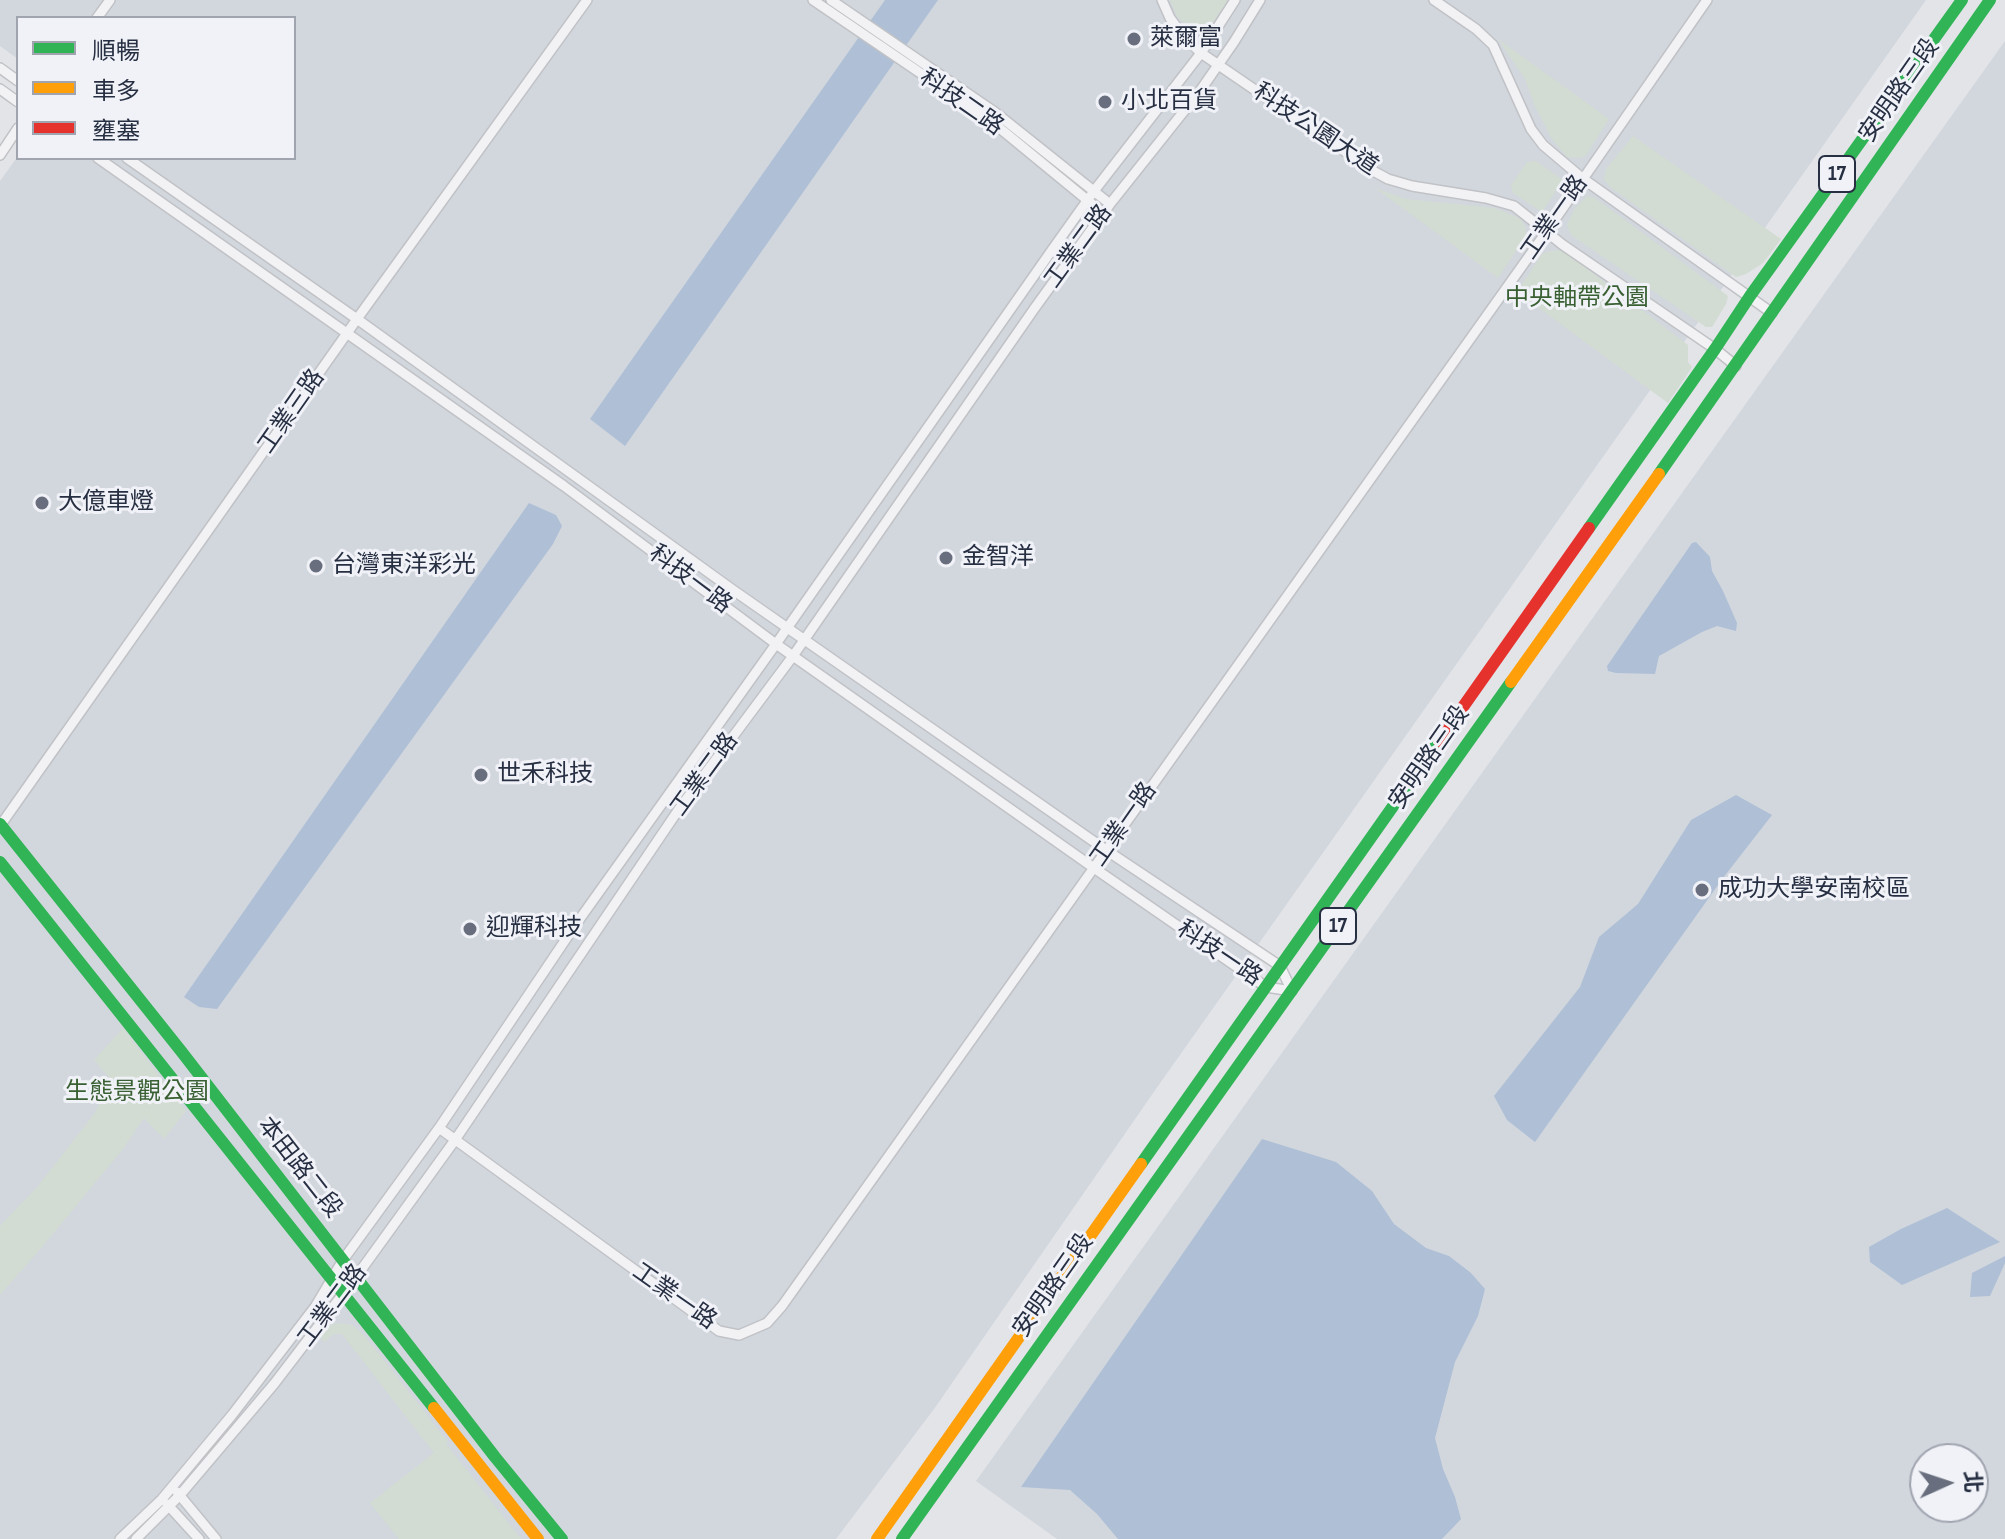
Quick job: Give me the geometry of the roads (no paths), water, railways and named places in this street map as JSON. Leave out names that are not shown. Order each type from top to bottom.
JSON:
[{"type":"main road","name":"安明路三段","points":[[877,1539],[1750,296],[1962,0]]},
{"type":"main road","name":"安明路三段","points":[[902,1539],[1736,366],[1990,0]]},
{"type":"main road","name":"本田路二段","points":[[0,825],[181,1051],[562,1539]]},
{"type":"main road","name":"本田路二段","points":[[0,862],[538,1539]]},
{"type":"street","name":"工業三路","points":[[0,825],[357,319],[587,0]]},
{"type":"street","name":"科技二路","points":[[813,0],[991,121],[1091,195],[1110,204]]},
{"type":"street","name":"科技二路","points":[[831,0],[996,113],[1091,195],[1103,213]]},
{"type":"street","name":"科技公園大道","points":[[1162,0],[1183,36],[1201,53],[1375,172],[1388,179],[1426,189],[1502,201],[1514,206],[1563,245],[1736,366]]},
{"type":"street","name":"工業二路","points":[[136,1539],[165,1503],[172,1487],[315,1307],[343,1260],[439,1128],[574,927],[1091,195],[1201,53],[1235,0]]},
{"type":"street","name":"工業二路","points":[[120,1539],[165,1503],[180,1495],[274,1384],[356,1277],[455,1140],[679,809],[793,656],[1103,213],[1200,91],[1260,0]]},
{"type":"street","points":[[1434,0],[1476,29],[1493,45],[1531,129],[1543,145],[1582,178],[1772,313]]},
{"type":"street","name":"工業一路","points":[[439,1128],[719,1331],[739,1335],[767,1323],[1547,231],[1707,0]]},
{"type":"street","points":[[0,155],[16,131]]},
{"type":"street","name":"科技一路","points":[[101,160],[564,486],[776,644],[1094,868],[1266,987],[1292,991]]},
{"type":"street","name":"科技一路","points":[[130,160],[733,590],[1106,850],[1280,966],[1292,991]]},
{"type":"street","points":[[234,1412],[243,1421]]},
{"type":"street","points":[[172,1487],[216,1539]]},
{"type":"street","points":[[165,1503],[199,1539]]},
{"type":"water","points":[[885,0],[938,0],[625,446],[590,419]]},
{"type":"water","points":[[529,503],[556,515],[562,526],[553,544],[217,1009],[199,1007],[184,997]]},
{"type":"water","points":[[1696,542],[1710,557],[1712,571],[1737,623],[1736,631],[1717,626],[1702,632],[1659,656],[1655,674],[1608,671],[1607,666],[1692,543]]},
{"type":"water","points":[[1736,795],[1772,815],[1723,878],[1535,1142],[1507,1120],[1494,1096],[1580,987],[1599,937],[1638,904],[1691,820]]},
{"type":"water","points":[[1262,1139],[1336,1162],[1372,1191],[1394,1224],[1426,1248],[1449,1256],[1485,1289],[1478,1316],[1455,1362],[1435,1438],[1461,1519],[1442,1539],[1118,1539],[1097,1514],[1070,1490],[1021,1487]]},
{"type":"water","points":[[1947,1208],[2000,1242],[1902,1285],[1870,1262],[1869,1247]]},
{"type":"water","points":[[2005,1256],[2005,1263],[1990,1296],[1970,1297],[1972,1273]]},
{"type":"place","name":"萊爾富","points":[[1134,39]]},
{"type":"place","name":"小北百貨","points":[[1105,102]]},
{"type":"place","name":"大億車燈","points":[[42,503]]},
{"type":"place","name":"金智洋","points":[[946,558]]},
{"type":"place","name":"台灣東洋彩光","points":[[316,566]]},
{"type":"place","name":"世禾科技","points":[[481,775]]},
{"type":"place","name":"成功大學安南校區","points":[[1702,890]]},
{"type":"place","name":"迎輝科技","points":[[470,929]]},
{"type":"park label","name":"中央軸帶公園","points":[[1577,299]]},
{"type":"park label","name":"生態景觀公園","points":[[137,1093]]}]
